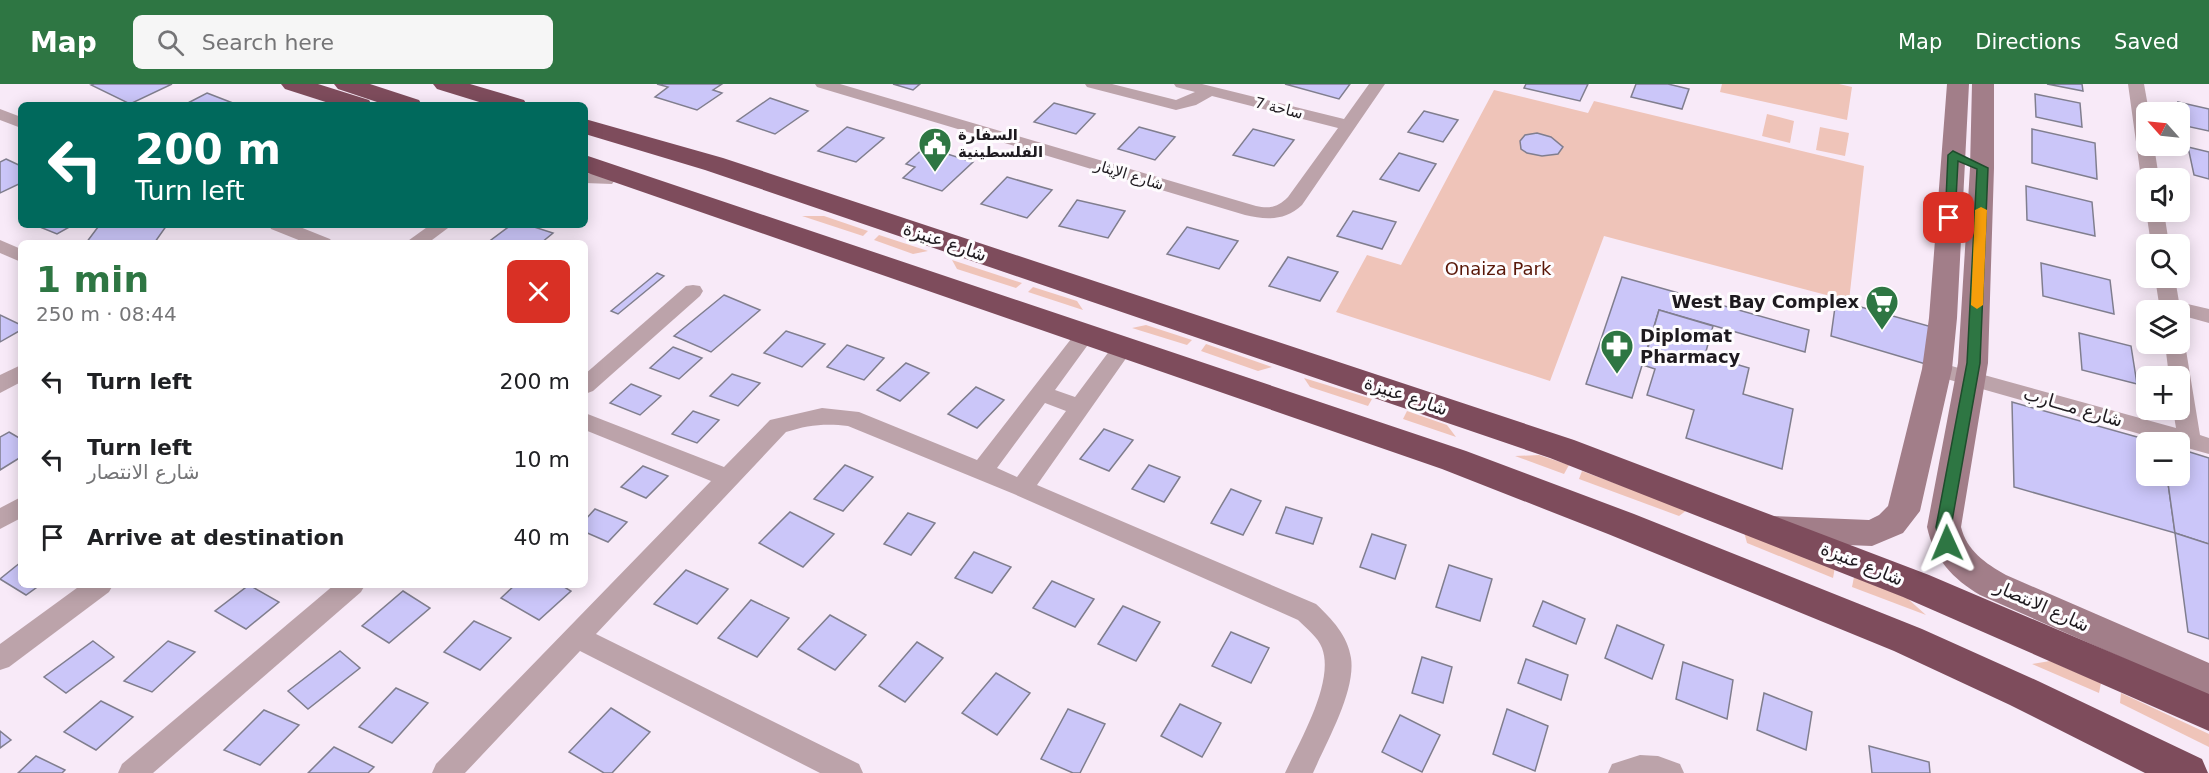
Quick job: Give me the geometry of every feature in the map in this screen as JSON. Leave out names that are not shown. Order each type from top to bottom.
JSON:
[{"type":"highway","points":[[292,84],[350,102]]},
{"type":"highway","points":[[346,84],[401,102]]},
{"type":"highway","points":[[445,84],[505,102]]},
{"type":"highway","name":"شارع عنيزة","points":[[588,127],[714,164],[1562,449],[1926,590],[2209,713]]},
{"type":"highway","points":[[588,164],[1454,460],[1621,524],[1908,640],[2024,693],[2187,773]]},
{"type":"highway","points":[[592,178],[671,191]]},
{"type":"street","name":"شارع الإيثار","points":[[824,84],[1251,211],[1271,214],[1288,209],[1295,201],[1377,84]]},
{"type":"street","points":[[1093,84],[1176,105],[1210,91]]},
{"type":"street","name":"ساحة 7","points":[[1182,84],[1348,125]]},
{"type":"street","points":[[1772,529],[1872,533],[1884,529],[1903,511],[1937,369],[1943,318],[1958,84]]},
{"type":"street","name":"شارع الانتصار","points":[[1983,84],[1978,296],[1970,378],[1944,527],[1947,543],[1956,558],[1973,573],[1993,585],[2209,680]]},
{"type":"street","points":[[2136,84],[2149,168]]},
{"type":"street","points":[[0,114],[18,122]]},
{"type":"street","points":[[1953,155],[1982,168]]},
{"type":"street","points":[[286,228],[316,240]]},
{"type":"street","points":[[420,240],[438,228]]},
{"type":"street","points":[[0,246],[18,255]]},
{"type":"street","points":[[588,383],[693,291]]},
{"type":"street","points":[[2190,312],[2209,316]]},
{"type":"street","points":[[981,472],[1040,393],[1104,341]]},
{"type":"street","points":[[1022,488],[1079,407],[1104,341]]},
{"type":"street","points":[[2177,354],[2199,443]]},
{"type":"street","name":"شارع مـــارب","points":[[1937,369],[2199,443]]},
{"type":"street","points":[[0,385],[18,374]]},
{"type":"street","points":[[1040,393],[1079,407]]},
{"type":"street","points":[[446,773],[778,426],[810,416],[826,414],[851,418],[1022,488],[1307,612],[1323,625],[1336,645],[1340,663],[1337,686],[1299,773]]},
{"type":"street","points":[[588,422],[727,478]]},
{"type":"street","points":[[0,659],[96,588]]},
{"type":"street","points":[[132,773],[348,588]]},
{"type":"street","points":[[577,637],[849,773]]},
{"type":"street","points":[[1622,773],[1631,768],[1649,767],[1670,773]]},
{"type":"green space","points":[[1722,84],[1839,84],[1852,87],[1847,120],[1720,92]]},
{"type":"green space","name":"Onaiza Park","points":[[1494,90],[1588,113],[1594,101],[1864,166],[1849,301],[1604,236],[1550,381],[1336,312],[1367,255],[1401,265]]},
{"type":"green space","points":[[1767,114],[1794,121],[1790,143],[1762,136]]},
{"type":"green space","points":[[1820,127],[1849,133],[1845,156],[1816,150]]},
{"type":"green space","points":[[802,216],[824,216],[868,231],[863,236]]},
{"type":"green space","points":[[879,235],[928,251],[913,254],[874,240]]},
{"type":"green space","points":[[952,260],[1022,283],[1016,288],[957,269]]},
{"type":"green space","points":[[1033,287],[1077,301],[1083,310],[1028,292]]},
{"type":"green space","points":[[1146,325],[1192,340],[1187,345],[1132,328]]},
{"type":"green space","points":[[1206,344],[1272,367],[1258,371],[1201,351]]},
{"type":"green space","points":[[1304,378],[1372,399],[1368,406],[1310,387]]},
{"type":"green space","points":[[1407,411],[1447,425],[1456,437],[1403,419]]},
{"type":"green space","points":[[1539,455],[1569,465],[1564,474],[1515,456]]},
{"type":"green space","points":[[1582,471],[1687,510],[1679,516],[1579,479]]},
{"type":"green space","points":[[1744,532],[1835,567],[1833,578],[1747,543]]},
{"type":"green space","points":[[1854,577],[1907,598],[1926,615],[1852,587]]},
{"type":"green space","points":[[2050,661],[2101,683],[2099,693],[2032,664]]},
{"type":"green space","points":[[2121,693],[2209,734],[2209,747],[2120,703]]},
{"type":"building","points":[[172,84],[134,102],[126,102],[91,85]]},
{"type":"building","points":[[657,84],[722,84],[713,90],[722,93],[697,110],[655,97],[668,87]]},
{"type":"building","points":[[893,84],[920,84],[913,90]]},
{"type":"building","points":[[1285,84],[1350,84],[1339,99]]},
{"type":"building","points":[[1526,84],[1588,84],[1580,101],[1524,88]]},
{"type":"building","points":[[1636,84],[1668,84],[1689,89],[1682,109],[1631,97]]},
{"type":"building","points":[[2047,84],[2082,84],[2083,91]]},
{"type":"building","points":[[207,93],[230,102],[190,102]]},
{"type":"building","points":[[2035,94],[2080,103],[2082,127],[2036,117]]},
{"type":"building","points":[[770,98],[808,111],[775,134],[737,121]]},
{"type":"building","points":[[1054,103],[1095,114],[1076,134],[1034,122]]},
{"type":"building","points":[[2190,105],[2209,109],[2209,131],[2190,127]]},
{"type":"building","points":[[1424,111],[1458,120],[1443,142],[1408,132]]},
{"type":"building","points":[[847,127],[884,138],[856,162],[818,151]]},
{"type":"building","points":[[1139,127],[1175,137],[1155,160],[1118,149]]},
{"type":"building","points":[[1253,129],[1294,140],[1274,166],[1233,155]]},
{"type":"building","points":[[2032,129],[2095,143],[2097,179],[2032,163]]},
{"type":"building","points":[[1537,133],[1551,137],[1563,147],[1558,154],[1542,156],[1527,153],[1521,149],[1520,141],[1525,135]]},
{"type":"building","name":"السفارة الفلسطينية","points":[[925,147],[973,162],[942,191],[903,178],[915,167],[906,164]]},
{"type":"building","points":[[2190,147],[2209,152],[2209,179],[2194,175]]},
{"type":"building","points":[[1399,153],[1436,164],[1419,191],[1380,179]]},
{"type":"building","points":[[6,159],[18,165],[18,184],[0,193],[0,162]]},
{"type":"building","points":[[1007,177],[1052,190],[1027,218],[981,204]]},
{"type":"building","points":[[2026,186],[2092,202],[2095,236],[2027,220]]},
{"type":"building","points":[[1077,200],[1125,211],[1108,238],[1059,226]]},
{"type":"building","points":[[1353,211],[1396,222],[1382,249],[1337,236]]},
{"type":"building","points":[[1187,227],[1238,241],[1219,269],[1167,254]]},
{"type":"building","points":[[42,228],[68,228],[57,234]]},
{"type":"building","points":[[97,228],[165,228],[156,240],[88,240]]},
{"type":"building","points":[[507,228],[537,228],[553,233],[545,240],[491,240]]},
{"type":"building","points":[[1288,257],[1338,272],[1320,301],[1269,286]]},
{"type":"building","points":[[2041,263],[2110,280],[2114,314],[2043,296]]},
{"type":"building","points":[[657,273],[664,276],[618,314],[611,311]]},
{"type":"building","points":[[1622,277],[1809,330],[1805,352],[1659,310],[1632,398],[1586,384]]},
{"type":"building","points":[[724,295],[760,310],[711,352],[674,336]]},
{"type":"building","name":"West Bay Complex","points":[[1836,300],[1932,327],[1929,365],[1831,336]]},
{"type":"building","points":[[1659,310],[1713,326],[1705,355],[1749,368],[1743,394],[1793,409],[1782,469],[1686,438],[1694,410],[1647,395],[1655,369],[1643,365]]},
{"type":"building","points":[[0,315],[18,324],[18,332],[0,342]]},
{"type":"building","points":[[786,331],[825,344],[802,367],[764,353]]},
{"type":"building","points":[[2079,333],[2131,346],[2136,384],[2082,370]]},
{"type":"building","points":[[847,345],[884,358],[864,380],[827,367]]},
{"type":"building","points":[[673,347],[702,358],[679,379],[650,368]]},
{"type":"building","points":[[906,363],[929,373],[900,401],[877,390]]},
{"type":"building","points":[[732,374],[760,383],[738,406],[710,396]]},
{"type":"building","points":[[631,384],[661,396],[640,415],[610,403]]},
{"type":"building","points":[[976,387],[1004,400],[977,428],[948,414]]},
{"type":"building","points":[[2012,402],[2136,437],[2136,486],[2168,486],[2175,533],[2014,487]]},
{"type":"building","points":[[693,411],[719,420],[697,443],[672,434]]},
{"type":"building","points":[[1104,429],[1133,440],[1109,471],[1080,459]]},
{"type":"building","points":[[9,432],[18,437],[18,459],[0,470],[0,437]]},
{"type":"building","points":[[2190,452],[2209,458],[2209,544],[2175,533],[2168,486],[2190,486]]},
{"type":"building","points":[[845,465],[873,477],[843,511],[814,499]]},
{"type":"building","points":[[1149,465],[1180,477],[1164,502],[1132,489]]},
{"type":"building","points":[[643,466],[668,476],[646,498],[621,487]]},
{"type":"building","points":[[1231,489],[1261,501],[1243,535],[1211,523]]},
{"type":"building","points":[[1286,507],[1322,518],[1313,544],[1276,533]]},
{"type":"building","points":[[595,509],[627,522],[608,542],[588,533],[588,517]]},
{"type":"building","points":[[790,512],[834,534],[803,567],[759,543]]},
{"type":"building","points":[[908,513],[935,523],[911,555],[884,544]]},
{"type":"building","points":[[2175,533],[2209,544],[2209,639],[2188,632]]},
{"type":"building","points":[[1372,534],[1406,545],[1395,579],[1360,567]]},
{"type":"building","points":[[974,552],[1011,567],[992,593],[955,578]]},
{"type":"building","points":[[18,564],[18,588],[36,588],[26,595],[0,579]]},
{"type":"building","points":[[1449,565],[1492,579],[1480,621],[1436,607]]},
{"type":"building","points":[[686,570],[728,589],[697,624],[654,604]]},
{"type":"building","points":[[1052,581],[1094,599],[1075,627],[1033,608]]},
{"type":"building","points":[[245,588],[254,588],[279,602],[246,629],[215,611]]},
{"type":"building","points":[[512,588],[566,588],[571,591],[539,620],[501,598]]},
{"type":"building","points":[[403,591],[430,608],[389,643],[362,626]]},
{"type":"building","points":[[751,600],[789,618],[757,657],[718,638]]},
{"type":"building","points":[[1543,601],[1585,619],[1576,644],[1533,626]]},
{"type":"building","points":[[1123,606],[1160,622],[1136,661],[1098,644]]},
{"type":"building","points":[[830,615],[866,635],[835,670],[798,649]]},
{"type":"building","points":[[474,621],[511,638],[480,670],[444,652]]},
{"type":"building","points":[[1617,625],[1664,645],[1652,679],[1605,658]]},
{"type":"building","points":[[1231,632],[1269,648],[1251,683],[1212,666]]},
{"type":"building","points":[[93,641],[114,657],[66,693],[44,677]]},
{"type":"building","points":[[168,641],[195,652],[152,692],[124,681]]},
{"type":"building","points":[[917,642],[943,658],[905,702],[879,686]]},
{"type":"building","points":[[340,651],[360,668],[308,709],[288,691]]},
{"type":"building","points":[[1422,657],[1452,667],[1443,703],[1412,693]]},
{"type":"building","points":[[1526,659],[1568,675],[1561,700],[1518,683]]},
{"type":"building","points":[[1683,662],[1733,680],[1727,719],[1676,699]]},
{"type":"building","points":[[996,673],[1030,693],[997,735],[962,713]]},
{"type":"building","points":[[396,688],[428,703],[392,743],[359,727]]},
{"type":"building","points":[[1764,693],[1812,712],[1806,750],[1757,730]]},
{"type":"building","points":[[101,701],[133,717],[96,750],[64,732]]},
{"type":"building","points":[[1180,704],[1221,723],[1202,757],[1161,736]]},
{"type":"building","points":[[611,708],[650,732],[612,773],[604,773],[569,752]]},
{"type":"building","points":[[1068,709],[1105,724],[1080,773],[1073,773],[1041,759]]},
{"type":"building","points":[[1507,709],[1548,726],[1535,771],[1493,754]]},
{"type":"building","points":[[264,710],[299,725],[260,765],[224,750]]},
{"type":"building","points":[[1400,715],[1440,735],[1422,772],[1382,752]]},
{"type":"building","points":[[0,731],[11,740],[0,748]]},
{"type":"building","points":[[1869,746],[1929,762],[1930,773],[1872,773]]},
{"type":"building","points":[[334,747],[374,767],[368,773],[308,773]]},
{"type":"building","points":[[36,756],[65,770],[62,773],[18,773]]},
{"type":"slow traffic","points":[[1977,305],[1981,210]]},
{"type":"place","name":"السفارة الفلسطينية","points":[[935,173]]},
{"type":"place","name":"West Bay Complex","points":[[1882,331]]},
{"type":"place","name":"Diplomat Pharmacy","points":[[1617,375]]},
{"type":"route","points":[[1947,543],[1944,527],[1973,363],[1978,296],[1982,168],[1953,155],[1949,218]]}]
